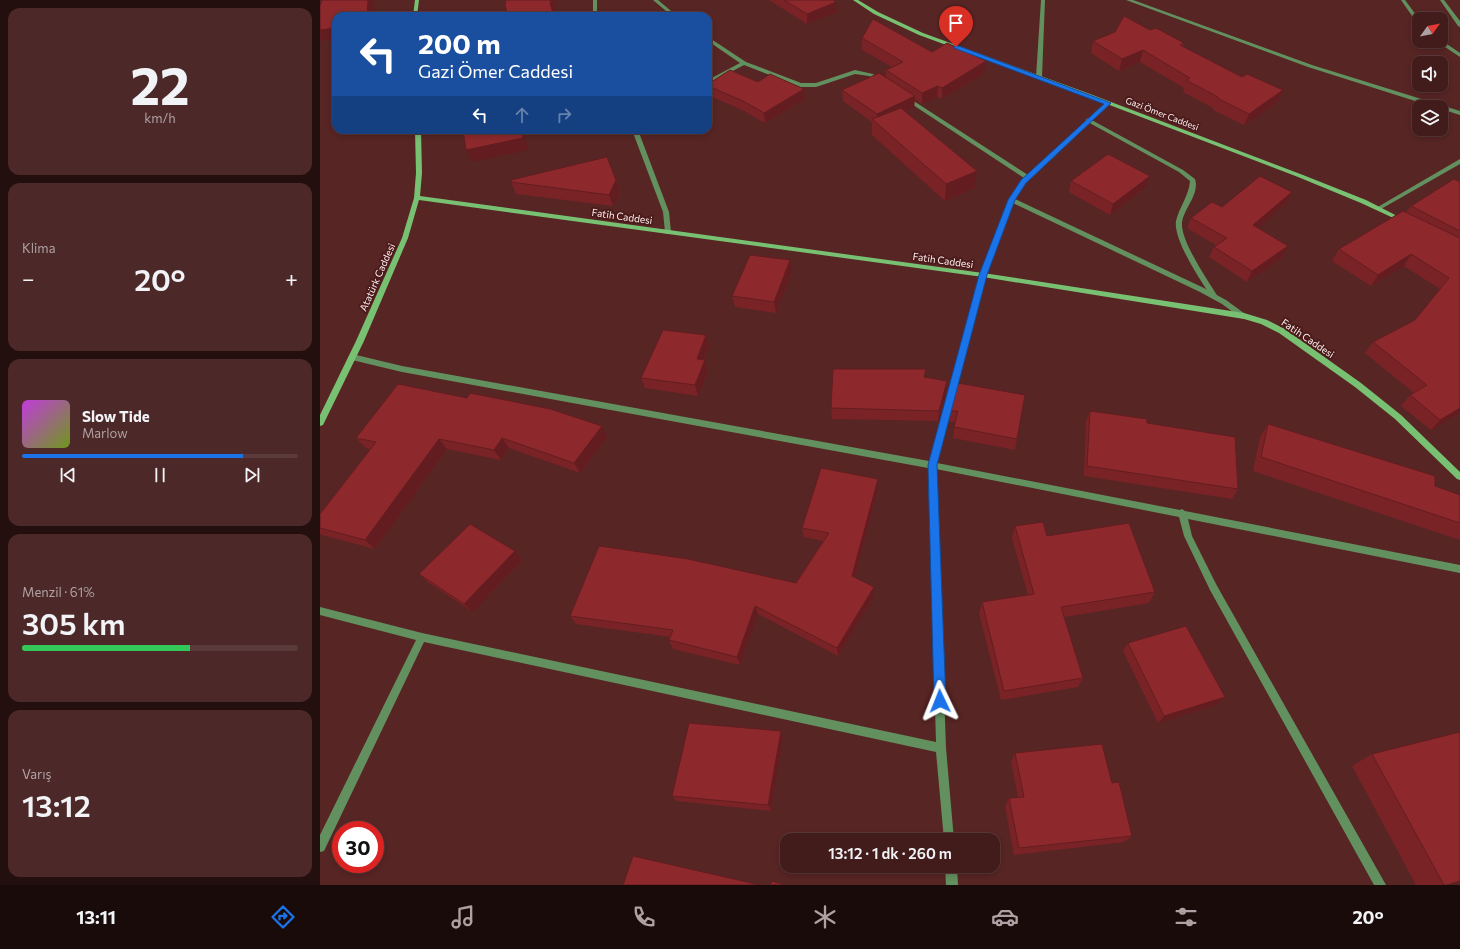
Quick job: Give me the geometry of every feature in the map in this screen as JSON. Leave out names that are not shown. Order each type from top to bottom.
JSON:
[{"type":"street","points":[[416,12],[417,0]]},
{"type":"street","points":[[595,0],[596,12]]},
{"type":"street","points":[[655,0],[670,12]]},
{"type":"street","name":"Gazi Ömer Caddesi","points":[[855,0],[893,22],[928,37],[1108,103],[1379,208],[1413,225]]},
{"type":"street","points":[[1039,77],[1043,0]]},
{"type":"street","points":[[1128,0],[1310,66],[1418,100]]},
{"type":"street","points":[[1403,0],[1412,12]]},
{"type":"street","points":[[1442,0],[1460,26]]},
{"type":"street","points":[[712,42],[744,63],[800,86],[816,85],[855,72],[871,75],[886,85]]},
{"type":"street","points":[[1448,47],[1460,55]]},
{"type":"street","points":[[712,80],[744,63]]},
{"type":"street","points":[[899,93],[1028,178]]},
{"type":"street","points":[[947,833],[941,748],[932,465],[983,275],[1011,200],[1028,178],[1088,120],[1108,103]]},
{"type":"street","points":[[1448,109],[1460,113]]},
{"type":"street","points":[[1088,120],[1181,171],[1193,180],[1194,189],[1178,224],[1182,240],[1202,277],[1215,296]]},
{"type":"street","name":"Atatürk Caddesi","points":[[320,423],[352,357],[404,238],[417,198],[419,173],[418,134]]},
{"type":"street","points":[[637,134],[666,212],[668,232]]},
{"type":"street","points":[[1379,208],[1460,161]]},
{"type":"street","name":"Fatih Caddesi","points":[[417,198],[983,275],[1244,316],[1264,322],[1282,331],[1358,385],[1398,417],[1460,478]]},
{"type":"street","points":[[1011,200],[1215,296],[1244,316]]},
{"type":"street","points":[[352,357],[402,369],[932,465],[1182,513],[1460,569]]},
{"type":"street","points":[[1182,513],[1188,536],[1213,587],[1380,885]]},
{"type":"street","points":[[320,610],[422,637],[941,748]]},
{"type":"street","points":[[320,847],[422,637]]},
{"type":"street","points":[[951,873],[952,885]]},
{"type":"building","points":[[322,0],[368,0],[367,12],[332,12],[332,28],[320,30],[320,6]]},
{"type":"building","points":[[506,0],[551,0],[550,3],[553,12],[507,12],[505,5]]},
{"type":"building","points":[[784,0],[833,0],[836,2],[807,14]]},
{"type":"building","points":[[1124,16],[1150,30],[1156,28],[1184,43],[1180,45],[1242,77],[1247,74],[1283,90],[1249,114],[1186,80],[1190,78],[1143,50],[1122,59],[1093,41],[1115,32]]},
{"type":"building","points":[[873,19],[932,52],[947,43],[986,61],[942,88],[938,86],[922,93],[886,70],[903,62],[862,38]]},
{"type":"building","points":[[730,70],[758,82],[770,74],[804,89],[764,113],[743,101],[712,88],[712,81]]},
{"type":"building","points":[[879,73],[915,96],[877,114],[842,90]]},
{"type":"building","points":[[901,108],[977,171],[946,184],[872,119]]},
{"type":"building","points":[[464,134],[522,134],[523,138],[466,150]]},
{"type":"building","points":[[1108,154],[1150,176],[1113,204],[1071,181]]},
{"type":"building","points":[[607,157],[616,180],[609,195],[511,182],[511,180]]},
{"type":"building","points":[[1260,176],[1292,192],[1253,225],[1288,246],[1252,271],[1214,247],[1227,238],[1191,218],[1212,202],[1222,207]]},
{"type":"building","points":[[1454,179],[1460,182],[1460,231],[1411,206]]},
{"type":"building","points":[[1403,211],[1460,238],[1460,408],[1440,420],[1410,395],[1427,385],[1373,342],[1415,320],[1449,278],[1411,254],[1378,275],[1339,249]]},
{"type":"building","points":[[750,255],[790,260],[774,302],[732,296]]},
{"type":"building","points":[[663,330],[706,335],[697,359],[705,360],[695,385],[641,378]]},
{"type":"building","points":[[833,369],[926,369],[924,377],[947,381],[939,411],[831,408]]},
{"type":"building","points":[[958,383],[1025,395],[1017,439],[954,427],[958,411],[950,411]]},
{"type":"building","points":[[398,384],[467,398],[470,393],[550,409],[602,426],[574,463],[502,438],[494,450],[439,439],[365,540],[320,528],[320,514],[376,442],[356,438]]},
{"type":"building","points":[[1090,411],[1147,419],[1147,423],[1235,437],[1238,489],[1087,466]]},
{"type":"building","points":[[1268,424],[1435,476],[1435,486],[1460,495],[1460,523],[1261,457]]},
{"type":"building","points":[[821,468],[878,479],[852,576],[874,587],[837,648],[755,606],[737,657],[669,640],[673,630],[570,616],[599,546],[688,559],[796,583],[829,533],[802,528]]},
{"type":"building","points":[[1043,522],[1047,536],[1129,523],[1155,592],[1061,607],[1083,678],[1004,691],[982,602],[1034,594],[1015,526]]},
{"type":"building","points":[[470,524],[515,551],[464,604],[419,574]]},
{"type":"building","points":[[1186,626],[1225,697],[1164,716],[1128,643]]},
{"type":"building","points":[[689,723],[781,731],[768,805],[672,796]]},
{"type":"building","points":[[1460,732],[1460,881],[1444,885],[1372,754]]},
{"type":"building","points":[[1102,744],[1112,783],[1119,782],[1132,836],[1019,848],[1009,798],[1024,797],[1015,753]]},
{"type":"building","points":[[633,856],[760,885],[623,885]]},
{"type":"building","points":[[772,881],[785,885],[770,885]]},
{"type":"route","points":[[940,701],[932,465],[983,275],[1011,200],[1024,182],[1088,120],[1108,103],[956,47]]}]
